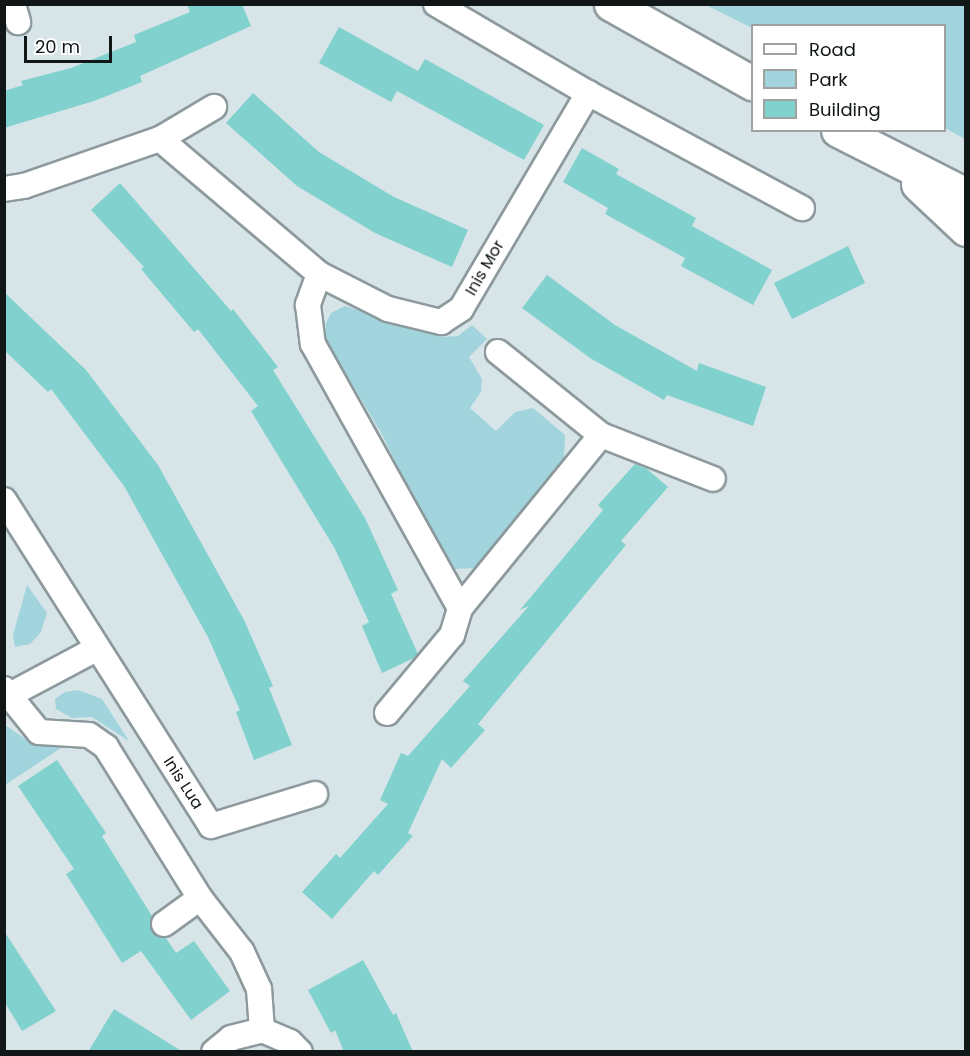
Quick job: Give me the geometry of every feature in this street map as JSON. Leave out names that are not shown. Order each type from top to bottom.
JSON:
[{"type":"main road","points":[[611,4],[751,82]]},
{"type":"main road","points":[[842,132],[885,156],[966,195]]},
{"type":"main road","points":[[885,156],[966,230]]},
{"type":"street","points":[[436,4],[588,93],[802,208]]},
{"type":"street","name":"Inis Mor","points":[[160,139],[320,274],[388,309],[441,322],[461,309],[588,93]]},
{"type":"street","points":[[4,189],[24,186],[160,139],[214,107]]},
{"type":"street","points":[[320,274],[308,305],[313,344],[460,608]]},
{"type":"street","points":[[498,352],[601,435],[713,479]]},
{"type":"street","points":[[387,713],[452,635],[460,608],[601,435]]},
{"type":"street","name":"Inis Lua","points":[[4,500],[96,649],[212,826],[315,794]]},
{"type":"street","points":[[96,649],[5,694],[39,732],[89,735],[106,747],[200,897],[242,952],[259,989],[262,1030]]},
{"type":"street","points":[[164,924],[200,897]]},
{"type":"street","points":[[214,1052],[231,1038],[262,1030],[291,1042],[300,1052]]},
{"type":"green space","points":[[706,5],[965,5],[965,139],[946,129],[946,24],[751,24],[751,28]]},
{"type":"green space","points":[[345,306],[442,337],[458,336],[472,325],[487,339],[469,357],[482,379],[481,392],[470,408],[496,431],[515,412],[533,408],[565,435],[564,457],[553,477],[476,568],[455,569],[437,549],[383,436],[330,347],[325,335],[326,323],[331,313]]},
{"type":"green space","points":[[27,585],[47,613],[41,632],[30,644],[15,647],[13,635]]},
{"type":"green space","points":[[78,690],[102,699],[129,741],[92,717],[72,718],[56,709],[55,699],[65,692]]},
{"type":"green space","points":[[5,725],[27,740],[67,744],[5,785]]},
{"type":"building","points":[[187,4],[242,4],[251,26],[140,76],[142,82],[94,101],[4,128],[4,91],[23,85],[21,81],[71,68],[136,42],[134,35],[190,12]]},
{"type":"building","points":[[339,27],[418,71],[425,59],[544,125],[524,160],[397,91],[391,102],[319,63]]},
{"type":"building","points":[[253,93],[319,152],[394,197],[468,230],[452,267],[375,233],[297,186],[226,123]]},
{"type":"building","points":[[582,148],[619,169],[616,174],[696,218],[692,226],[772,270],[753,305],[681,266],[685,258],[605,214],[608,208],[563,182]]},
{"type":"building","points":[[120,183],[231,311],[233,309],[278,367],[273,370],[365,518],[398,590],[391,594],[418,654],[414,658],[382,673],[362,626],[369,622],[335,549],[251,411],[258,406],[198,329],[194,332],[141,269],[144,267],[91,210]]},
{"type":"building","points":[[848,246],[865,283],[792,319],[774,283]]},
{"type":"building","points":[[547,275],[615,325],[697,371],[699,363],[766,387],[753,426],[667,395],[664,400],[590,358],[522,308]]},
{"type":"building","points":[[4,292],[86,370],[158,465],[244,620],[273,686],[269,688],[292,745],[254,760],[236,712],[240,710],[208,637],[124,486],[51,389],[48,392],[4,350]]},
{"type":"building","points":[[635,464],[647,469],[668,487],[621,541],[626,545],[478,724],[485,730],[451,768],[442,759],[408,833],[413,836],[378,875],[374,871],[332,919],[302,892],[336,854],[340,858],[388,804],[380,800],[401,753],[408,756],[470,686],[463,681],[529,606],[520,610],[603,510],[598,505]]},
{"type":"building","points":[[57,760],[106,833],[102,836],[152,916],[153,933],[166,938],[176,953],[194,941],[230,991],[191,1020],[141,951],[122,963],[66,874],[74,869],[18,786]]},
{"type":"building","points":[[4,931],[56,1011],[22,1031],[4,1001]]},
{"type":"building","points":[[363,960],[393,1015],[396,1013],[413,1052],[344,1052],[335,1030],[331,1033],[308,990]]},
{"type":"building","points":[[114,1009],[183,1052],[88,1052]]}]
